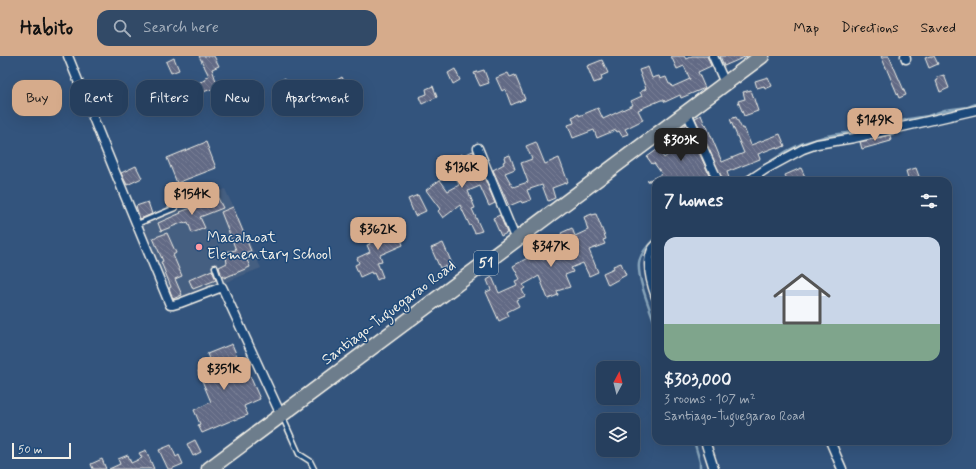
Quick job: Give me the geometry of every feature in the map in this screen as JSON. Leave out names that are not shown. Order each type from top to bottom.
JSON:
[{"type":"highway","name":"Santiago-Tuguegarao Road","points":[[209,469],[762,56]]},
{"type":"street","points":[[68,56],[170,304],[173,305],[180,303],[222,287],[281,415]]},
{"type":"street","points":[[714,56],[725,83]]},
{"type":"street","points":[[755,177],[804,149],[817,144],[854,138],[976,110]]},
{"type":"street","points":[[687,113],[716,177]]},
{"type":"street","points":[[478,148],[516,240]]},
{"type":"street","points":[[652,250],[649,257],[649,268],[652,280]]},
{"type":"street","points":[[706,445],[714,469]]},
{"type":"street","points":[[832,445],[842,469]]},
{"type":"lane","points":[[137,224],[174,208]]},
{"type":"lane","points":[[215,267],[222,287]]},
{"type":"lane","points":[[281,415],[299,454],[310,461],[314,469]]},
{"type":"shaded area","name":"Macalaoat Elementary School","points":[[225,189],[261,268],[171,304],[139,226]]},
{"type":"building","points":[[199,56],[214,56],[219,66],[212,69],[216,80],[211,80],[211,89],[203,92],[203,81],[206,80],[205,77],[209,76]]},
{"type":"building","points":[[671,56],[684,56],[686,59],[692,56],[707,56],[711,66],[698,72],[705,88],[681,98],[680,95],[665,102],[664,100],[661,100],[638,110],[643,120],[625,129],[628,134],[622,136],[619,131],[617,132],[616,130],[597,138],[594,130],[573,138],[568,125],[574,123],[572,117],[579,114],[579,116],[598,108],[603,119],[633,105],[631,101],[642,96],[640,92],[646,89],[639,70],[648,67],[652,78],[659,76],[660,79],[666,77],[672,87],[690,79],[684,66],[677,69]]},
{"type":"building","points":[[720,56],[747,56],[724,66]]},
{"type":"building","points":[[881,56],[889,56],[906,95],[899,98]]},
{"type":"building","points":[[934,56],[938,64],[929,68],[925,58]]},
{"type":"building","points":[[174,58],[179,70],[171,73],[166,62]]},
{"type":"building","points":[[602,60],[608,73],[601,76],[602,80],[594,83],[587,66]]},
{"type":"building","points":[[455,69],[460,80],[453,84],[448,73]]},
{"type":"building","points":[[484,70],[489,83],[480,86],[474,73]]},
{"type":"building","points":[[508,73],[510,77],[515,75],[525,99],[511,105],[505,89],[502,91],[496,78]]},
{"type":"building","points":[[944,75],[949,88],[940,92],[936,81],[938,80],[937,77]]},
{"type":"building","points":[[768,77],[772,86],[765,89],[764,86],[757,88],[755,81]]},
{"type":"building","points":[[433,86],[437,97],[422,104],[419,97],[427,94],[426,89]]},
{"type":"building","points":[[751,90],[758,111],[744,116],[738,101],[745,99],[743,92]]},
{"type":"building","points":[[701,115],[722,162],[744,153],[730,119],[736,117],[742,129],[744,128],[751,145],[780,134],[785,146],[777,149],[776,147],[758,154],[760,159],[727,172],[729,177],[721,177],[695,118]]},
{"type":"building","points":[[686,124],[710,177],[656,177],[662,174],[654,163],[652,164],[647,157],[658,149],[664,158],[681,145],[680,142],[685,139],[678,130]]},
{"type":"building","points":[[890,135],[891,141],[862,149],[860,142]]},
{"type":"building","points":[[206,142],[216,168],[177,183],[167,158]]},
{"type":"building","points":[[536,142],[545,164],[559,158],[568,182],[552,188],[555,198],[548,201],[542,185],[527,190],[531,200],[522,203],[521,201],[509,206],[493,170],[504,164],[504,157],[510,155],[515,169],[505,173],[513,187],[528,182],[521,163],[532,159],[526,146]]},
{"type":"building","points":[[473,151],[495,203],[489,206],[480,186],[468,191],[475,208],[472,209],[482,231],[475,233],[460,205],[443,218],[438,211],[440,209],[426,190],[440,180],[448,191],[459,185],[449,160]]},
{"type":"building","points":[[136,166],[142,178],[127,185],[121,173]]},
{"type":"building","points":[[801,168],[805,177],[786,177],[785,175]]},
{"type":"building","points":[[916,168],[919,177],[908,177],[906,171]]},
{"type":"building","points":[[418,195],[426,211],[415,216],[408,199]]},
{"type":"building","points":[[218,198],[223,208],[200,217],[205,228],[192,233],[188,222],[184,222],[161,231],[158,223],[181,213],[180,212]]},
{"type":"building","points":[[148,202],[152,214],[140,219],[136,206]]},
{"type":"building","points":[[233,207],[251,251],[244,253],[250,267],[224,278],[224,276],[222,277],[219,267],[227,263],[225,252],[236,250],[221,212]]},
{"type":"building","points":[[596,214],[606,239],[603,240],[605,244],[589,250],[598,272],[589,276],[583,263],[571,268],[573,272],[565,275],[570,287],[557,291],[558,295],[548,299],[539,276],[523,285],[525,288],[522,290],[525,296],[516,300],[519,306],[507,312],[509,316],[499,321],[486,292],[491,290],[487,280],[492,277],[499,293],[517,285],[515,281],[520,279],[513,266],[540,252],[543,260],[563,249],[562,248],[566,246],[561,233],[572,228],[575,236],[588,230],[584,217]]},
{"type":"building","points":[[500,215],[507,233],[501,236],[493,218]]},
{"type":"building","points":[[389,226],[392,234],[398,231],[403,245],[380,255],[382,261],[377,262],[383,277],[377,280],[374,273],[372,274],[371,272],[360,277],[355,265],[359,263],[357,258],[370,252],[367,245],[370,244],[366,236]]},
{"type":"building","points":[[167,233],[176,253],[173,255],[182,276],[175,279],[182,295],[173,299],[169,288],[171,287],[161,262],[163,261],[153,238]]},
{"type":"building","points":[[443,243],[454,268],[447,271],[445,266],[440,268],[431,248]]},
{"type":"building","points":[[621,263],[626,275],[608,285],[603,273],[614,268],[613,266]]},
{"type":"building","points":[[212,270],[216,280],[193,289],[189,280]]},
{"type":"building","points":[[232,344],[241,366],[230,370],[235,382],[250,376],[260,399],[244,406],[248,415],[202,433],[194,410],[211,402],[198,371],[212,365],[207,354]]},
{"type":"building","points":[[195,440],[201,452],[193,456],[187,444]]},
{"type":"building","points":[[171,445],[176,457],[179,455],[183,464],[168,469],[159,450]]},
{"type":"building","points":[[146,450],[154,469],[109,469],[120,464],[118,459],[128,455],[131,463],[142,458],[139,453]]},
{"type":"building","points":[[102,459],[106,469],[93,469],[91,464]]},
{"type":"waterway","points":[[765,165],[801,144],[827,136],[888,125],[909,119],[928,116],[945,110],[968,107],[976,104]]},
{"type":"waterway","points":[[652,241],[643,252],[639,263],[640,278],[652,315]]},
{"type":"waterway","points":[[695,445],[700,462],[700,469]]},
{"type":"place","name":"Macalaoat Elementary School","points":[[199,247]]}]
